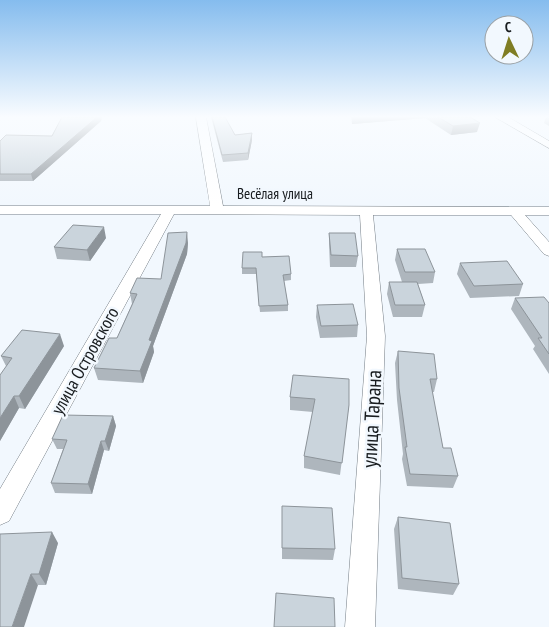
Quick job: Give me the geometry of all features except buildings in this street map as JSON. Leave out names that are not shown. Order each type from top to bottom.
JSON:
[{"type":"street","points":[[206,146],[217,211]]},
{"type":"street","name":"Весёлая улица","points":[[0,210],[549,211]]},
{"type":"street","name":"улица Островского","points":[[0,513],[170,210]]},
{"type":"street","name":"улица Тарана","points":[[360,627],[376,336],[366,211]]},
{"type":"street","points":[[516,212],[549,251]]}]
